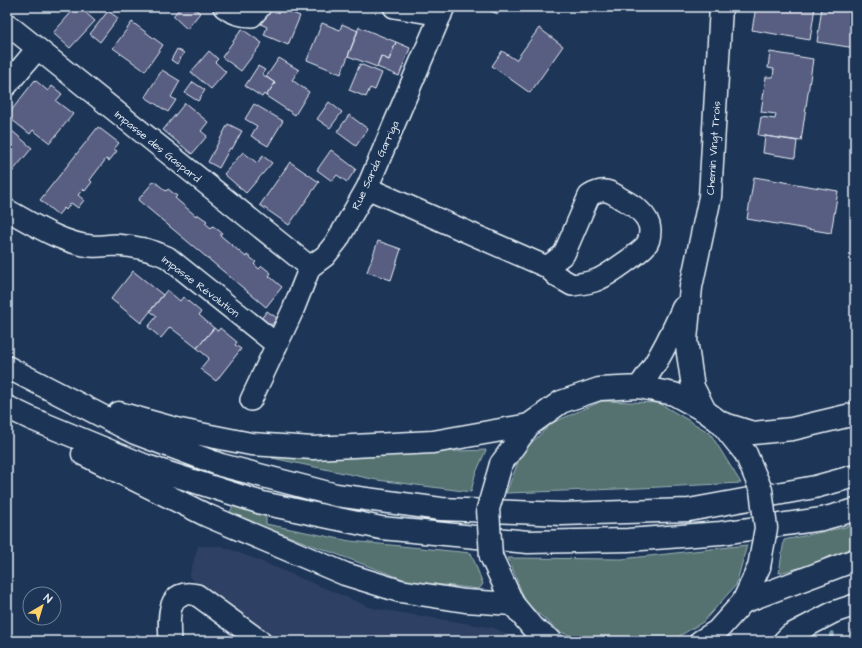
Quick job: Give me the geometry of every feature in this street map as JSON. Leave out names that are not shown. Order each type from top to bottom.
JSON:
[{"type":"main road","name":"Chemin Vingt Trois","points":[[713,417],[693,387],[686,340],[691,288],[710,197],[721,7]]},
{"type":"main road","name":"Chemin Vingt Trois","points":[[639,386],[652,371],[672,332],[691,288]]},
{"type":"main road","points":[[7,367],[135,433],[221,465],[336,495],[441,509],[562,514],[689,510],[814,487],[855,476]]},
{"type":"main road","points":[[31,379],[126,416],[180,430],[251,444],[313,448],[433,442],[529,425]]},
{"type":"main road","points":[[551,641],[532,627],[512,604],[491,556],[488,509],[501,464],[529,425],[561,402],[599,389],[639,386],[674,394],[713,417],[753,433],[792,429],[855,414]]},
{"type":"main road","points":[[7,407],[32,419],[160,470],[262,503],[381,528],[528,542],[628,540],[721,533],[822,519],[855,510]]},
{"type":"main road","points":[[7,415],[33,430],[206,515],[345,574],[400,591],[465,602],[512,604]]},
{"type":"main road","points":[[701,641],[717,631],[743,602],[760,567],[766,528],[761,490],[746,454],[713,417]]},
{"type":"main road","points":[[743,602],[855,560]]},
{"type":"street","points":[[224,7],[240,16],[252,16],[260,7]]},
{"type":"street","points":[[394,7],[443,11]]},
{"type":"street","name":"Rue Sarda Garriga","points":[[310,267],[325,256],[337,241],[367,188],[443,11]]},
{"type":"street","name":"Impasse des Gaspard","points":[[7,24],[310,267]]},
{"type":"street","points":[[7,85],[37,49]]},
{"type":"street","points":[[367,188],[542,264],[558,277],[572,285],[598,280],[646,245],[650,230],[648,221],[642,213],[632,205],[613,194],[606,191],[596,192],[589,196],[564,254],[542,264]]},
{"type":"street","name":"Impasse Révolution","points":[[7,210],[58,237],[75,242],[92,246],[116,245],[133,247],[151,250],[167,257],[276,344]]},
{"type":"street","points":[[251,400],[293,310],[310,267]]},
{"type":"street","points":[[170,641],[169,614],[173,602],[181,594],[189,593],[197,595],[260,641]]},
{"type":"street","points":[[784,641],[790,635],[834,612],[855,605]]},
{"type":"shaded area","points":[[198,546],[221,546],[372,608],[495,628],[518,641],[277,641],[189,577]]},
{"type":"green space","points":[[602,401],[659,403],[710,433],[741,483],[506,493],[522,452],[552,423]]},
{"type":"green space","points":[[486,450],[475,475],[471,492],[377,480],[272,458]]},
{"type":"green space","points":[[233,506],[266,517],[266,524],[350,541],[471,553],[483,584],[479,589],[408,581],[229,514]]},
{"type":"green space","points":[[855,525],[855,554],[779,573],[784,540]]},
{"type":"green space","points":[[747,545],[736,585],[703,622],[671,641],[587,641],[560,632],[526,603],[508,558],[622,559]]},
{"type":"building","points":[[76,7],[89,7],[85,12],[95,21],[70,48],[53,33]]},
{"type":"building","points":[[181,7],[193,7],[200,13],[187,29],[173,16]]},
{"type":"building","points":[[268,7],[279,7],[300,16],[288,45],[264,35],[267,27],[261,24]]},
{"type":"building","points":[[485,7],[501,7],[498,14],[485,9]]},
{"type":"building","points":[[756,7],[815,7],[810,40],[752,30]]},
{"type":"building","points":[[822,7],[855,11],[855,48],[817,42]]},
{"type":"building","points":[[108,11],[118,18],[100,42],[90,34]]},
{"type":"building","points":[[132,22],[163,45],[145,71],[113,48]]},
{"type":"building","points":[[322,23],[340,30],[342,24],[358,31],[341,74],[307,60]]},
{"type":"building","points":[[359,27],[396,42],[389,60],[381,56],[377,67],[348,56]]},
{"type":"building","points":[[539,28],[563,46],[530,93],[492,66],[502,51],[516,60]]},
{"type":"building","points":[[242,29],[262,43],[241,71],[222,57]]},
{"type":"building","points":[[396,42],[410,48],[399,76],[377,67],[381,56],[389,60]]},
{"type":"building","points":[[177,49],[184,53],[177,64],[171,60]]},
{"type":"building","points":[[209,51],[218,59],[215,62],[226,72],[211,89],[191,72]]},
{"type":"building","points":[[770,52],[813,59],[801,141],[758,135],[761,117],[775,119],[776,114],[761,112],[766,77],[773,77],[774,69],[768,68]]},
{"type":"building","points":[[279,58],[299,70],[292,80],[309,92],[295,115],[266,96],[275,83],[266,77]]},
{"type":"building","points":[[360,64],[382,73],[375,90],[370,88],[366,97],[349,90]]},
{"type":"building","points":[[258,66],[265,70],[262,74],[275,83],[266,96],[264,94],[262,97],[245,86]]},
{"type":"building","points":[[162,70],[180,81],[171,97],[176,100],[168,112],[145,97]]},
{"type":"building","points":[[35,80],[48,91],[52,86],[62,94],[56,101],[73,114],[50,143],[33,130],[30,134],[7,116]]},
{"type":"building","points":[[193,82],[205,90],[198,101],[185,93]]},
{"type":"building","points":[[329,102],[342,112],[330,128],[317,119]]},
{"type":"building","points":[[185,103],[208,122],[201,131],[207,136],[192,154],[163,130]]},
{"type":"building","points":[[254,104],[283,121],[268,146],[251,136],[257,126],[245,119]]},
{"type":"building","points":[[349,115],[368,129],[356,146],[337,132]]},
{"type":"building","points":[[228,124],[242,131],[232,149],[230,148],[219,168],[208,162]]},
{"type":"building","points":[[98,127],[119,143],[114,149],[117,151],[109,161],[106,159],[90,180],[92,182],[85,191],[83,189],[78,195],[84,200],[78,208],[71,203],[66,210],[64,208],[58,215],[40,200]]},
{"type":"building","points":[[11,130],[32,148],[7,178],[7,135]]},
{"type":"building","points":[[765,136],[797,141],[795,158],[763,153]]},
{"type":"building","points":[[331,150],[356,169],[347,182],[337,175],[332,181],[317,170]]},
{"type":"building","points":[[243,152],[257,163],[263,156],[272,163],[246,193],[224,174]]},
{"type":"building","points":[[290,162],[319,182],[289,225],[260,205]]},
{"type":"building","points":[[754,177],[838,191],[831,233],[747,219]]},
{"type":"building","points":[[154,181],[166,191],[168,189],[177,196],[175,198],[196,216],[197,214],[207,221],[205,223],[211,228],[213,226],[222,233],[220,235],[246,257],[247,255],[256,262],[254,264],[259,269],[262,266],[271,273],[269,276],[282,287],[266,307],[138,200]]},
{"type":"building","points":[[7,235],[12,237],[7,248]]},
{"type":"building","points":[[378,241],[401,249],[391,280],[367,272]]},
{"type":"building","points":[[133,271],[163,295],[141,323],[111,299]]},
{"type":"building","points":[[167,290],[180,301],[183,297],[201,312],[199,315],[214,328],[197,348],[170,327],[161,338],[148,327],[157,316],[150,311]]},
{"type":"building","points":[[267,311],[277,318],[270,327],[260,320]]},
{"type":"building","points":[[214,328],[218,331],[220,328],[237,342],[235,345],[241,349],[216,381],[200,369],[209,358],[197,348]]},
{"type":"waterway","points":[[831,641],[832,634]]}]
